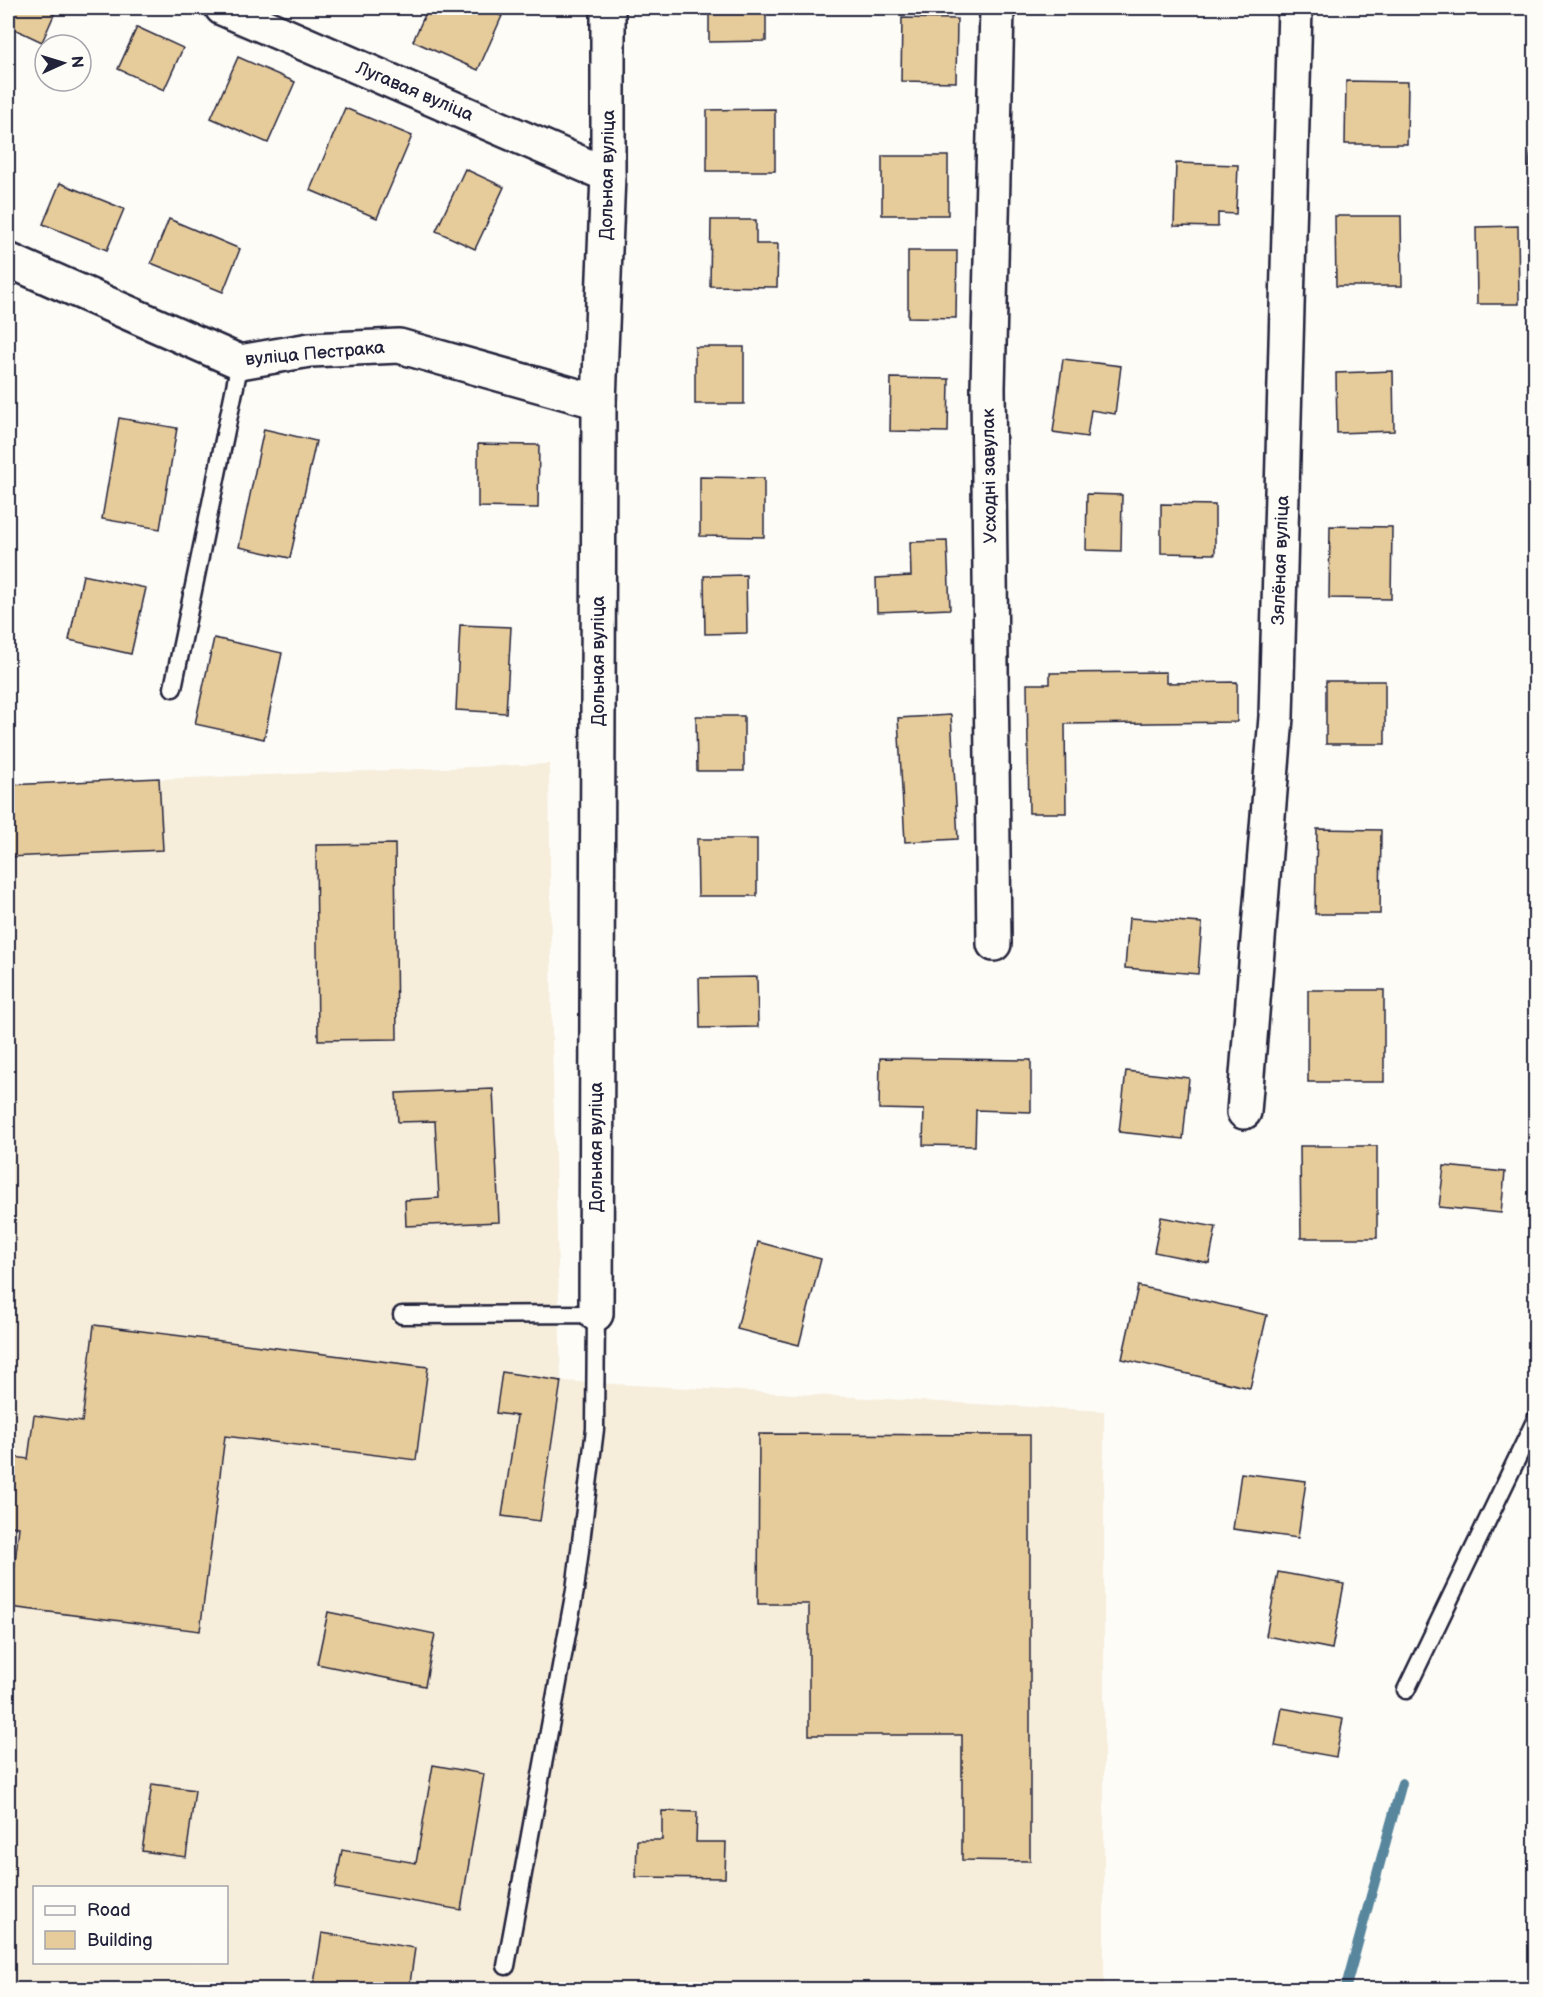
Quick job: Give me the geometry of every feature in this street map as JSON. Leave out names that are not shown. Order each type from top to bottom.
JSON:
[{"type":"street","name":"Лугавая вуліца","points":[[222,8],[608,175]]},
{"type":"street","name":"Дольная вуліца","points":[[596,1314],[599,402],[608,175],[608,8]]},
{"type":"street","name":"Усходні завулак","points":[[994,944],[988,388],[997,8]]},
{"type":"street","name":"Зялёная вуліца","points":[[1244,1112],[1276,717],[1295,8]]},
{"type":"street","name":"вуліца Пестрака","points":[[8,260],[240,362],[310,350],[399,346],[599,402]]},
{"type":"lane","points":[[173,688],[240,362]]},
{"type":"lane","points":[[402,1315],[596,1314],[595,1429],[575,1590],[506,1966]]},
{"type":"lane","points":[[1406,1690],[1536,1419]]},
{"type":"shaded area","points":[[549,764],[552,1042],[561,1381],[1104,1411],[1104,1989],[8,1989],[8,785]]},
{"type":"building","points":[[8,8],[57,8],[46,33],[33,33],[33,38],[8,26]]},
{"type":"building","points":[[428,8],[483,8],[502,16],[478,70],[413,41]]},
{"type":"building","points":[[709,8],[766,8],[766,41],[709,42]]},
{"type":"building","points":[[902,18],[957,19],[956,82],[901,81]]},
{"type":"building","points":[[137,27],[183,48],[164,90],[118,69]]},
{"type":"building","points":[[238,57],[295,82],[268,143],[211,118]]},
{"type":"building","points":[[1346,81],[1408,82],[1407,144],[1345,144]]},
{"type":"building","points":[[1536,100],[1536,168],[1529,167]]},
{"type":"building","points":[[345,108],[412,136],[377,218],[310,190]]},
{"type":"building","points":[[775,109],[775,171],[707,171],[707,110]]},
{"type":"building","points":[[882,156],[948,156],[948,215],[882,215]]},
{"type":"building","points":[[1176,163],[1238,165],[1236,214],[1218,213],[1218,227],[1174,226]]},
{"type":"building","points":[[465,169],[504,187],[475,249],[436,231]]},
{"type":"building","points":[[60,183],[124,209],[107,250],[43,224]]},
{"type":"building","points":[[1335,216],[1401,216],[1402,286],[1336,286]]},
{"type":"building","points":[[169,219],[240,249],[223,292],[151,263]]},
{"type":"building","points":[[711,220],[756,220],[756,244],[778,244],[777,287],[710,286]]},
{"type":"building","points":[[1518,226],[1519,304],[1477,304],[1476,227]]},
{"type":"building","points":[[908,251],[957,251],[956,318],[908,317]]},
{"type":"building","points":[[695,347],[744,347],[744,404],[695,404]]},
{"type":"building","points":[[1063,359],[1121,366],[1115,414],[1091,410],[1087,437],[1053,432]]},
{"type":"building","points":[[1393,371],[1394,431],[1337,433],[1336,373]]},
{"type":"building","points":[[891,378],[949,379],[948,432],[890,431]]},
{"type":"building","points":[[119,418],[177,428],[160,529],[102,519]]},
{"type":"building","points":[[264,429],[316,441],[290,558],[239,547]]},
{"type":"building","points":[[478,444],[539,445],[538,508],[478,507]]},
{"type":"building","points":[[700,477],[764,478],[764,537],[700,536]]},
{"type":"building","points":[[1087,494],[1122,495],[1121,551],[1086,550]]},
{"type":"building","points":[[1161,504],[1215,505],[1215,554],[1161,553]]},
{"type":"building","points":[[1330,526],[1392,527],[1391,599],[1329,598]]},
{"type":"building","points":[[947,541],[950,609],[877,612],[876,578],[911,576],[910,542]]},
{"type":"building","points":[[83,575],[146,588],[131,654],[69,640]]},
{"type":"building","points":[[746,575],[747,633],[705,634],[704,576]]},
{"type":"building","points":[[460,625],[511,627],[506,713],[456,710]]},
{"type":"building","points":[[214,638],[282,653],[264,739],[195,724]]},
{"type":"building","points":[[1166,672],[1166,683],[1237,682],[1237,722],[1065,724],[1066,813],[1029,813],[1027,684],[1050,684],[1050,673]]},
{"type":"building","points":[[1326,681],[1385,681],[1385,744],[1326,744]]},
{"type":"building","points":[[951,715],[958,839],[905,842],[898,718]]},
{"type":"building","points":[[696,716],[744,716],[744,771],[697,771]]},
{"type":"building","points":[[159,778],[163,850],[8,857],[8,785]]},
{"type":"building","points":[[1317,829],[1381,830],[1380,914],[1315,914]]},
{"type":"building","points":[[697,839],[757,839],[757,896],[698,896]]},
{"type":"building","points":[[395,844],[397,1039],[318,1040],[316,845]]},
{"type":"building","points":[[1129,918],[1202,923],[1198,974],[1125,968]]},
{"type":"building","points":[[757,977],[758,1027],[700,1028],[699,978]]},
{"type":"building","points":[[1308,990],[1384,990],[1384,1082],[1308,1082]]},
{"type":"building","points":[[880,1058],[1031,1060],[1031,1112],[976,1110],[975,1146],[923,1145],[924,1110],[879,1109]]},
{"type":"building","points":[[1126,1071],[1189,1078],[1183,1139],[1119,1132]]},
{"type":"building","points":[[493,1089],[499,1222],[406,1226],[405,1200],[439,1198],[435,1121],[398,1122],[396,1093]]},
{"type":"building","points":[[1300,1146],[1377,1146],[1377,1238],[1301,1238]]},
{"type":"building","points":[[1444,1166],[1505,1172],[1501,1213],[1439,1207]]},
{"type":"building","points":[[1161,1217],[1216,1227],[1209,1263],[1154,1252]]},
{"type":"building","points":[[758,1242],[821,1259],[799,1345],[737,1329]]},
{"type":"building","points":[[1138,1286],[1267,1315],[1250,1388],[1122,1359]]},
{"type":"building","points":[[94,1325],[428,1367],[416,1460],[225,1436],[200,1631],[10,1607],[19,1527],[8,1526],[8,1456],[28,1459],[34,1415],[82,1422]]},
{"type":"building","points":[[502,1372],[561,1381],[540,1521],[502,1516],[517,1416],[496,1413]]},
{"type":"building","points":[[759,1434],[1030,1435],[1030,1861],[962,1860],[962,1735],[809,1735],[809,1604],[758,1604]]},
{"type":"building","points":[[1241,1473],[1306,1481],[1298,1538],[1233,1529]]},
{"type":"building","points":[[1278,1572],[1344,1584],[1332,1649],[1266,1636]]},
{"type":"building","points":[[328,1612],[435,1634],[425,1686],[317,1664]]},
{"type":"building","points":[[1282,1708],[1343,1719],[1336,1757],[1275,1746]]},
{"type":"building","points":[[433,1765],[484,1774],[461,1910],[335,1888],[342,1850],[416,1863]]},
{"type":"building","points":[[152,1784],[195,1790],[186,1857],[142,1851]]},
{"type":"building","points":[[662,1811],[697,1812],[696,1842],[726,1842],[725,1878],[636,1877],[637,1840],[662,1840]]},
{"type":"building","points":[[322,1933],[415,1948],[409,1990],[313,1990]]},
{"type":"waterway","points":[[1345,1990],[1402,1783]]}]
